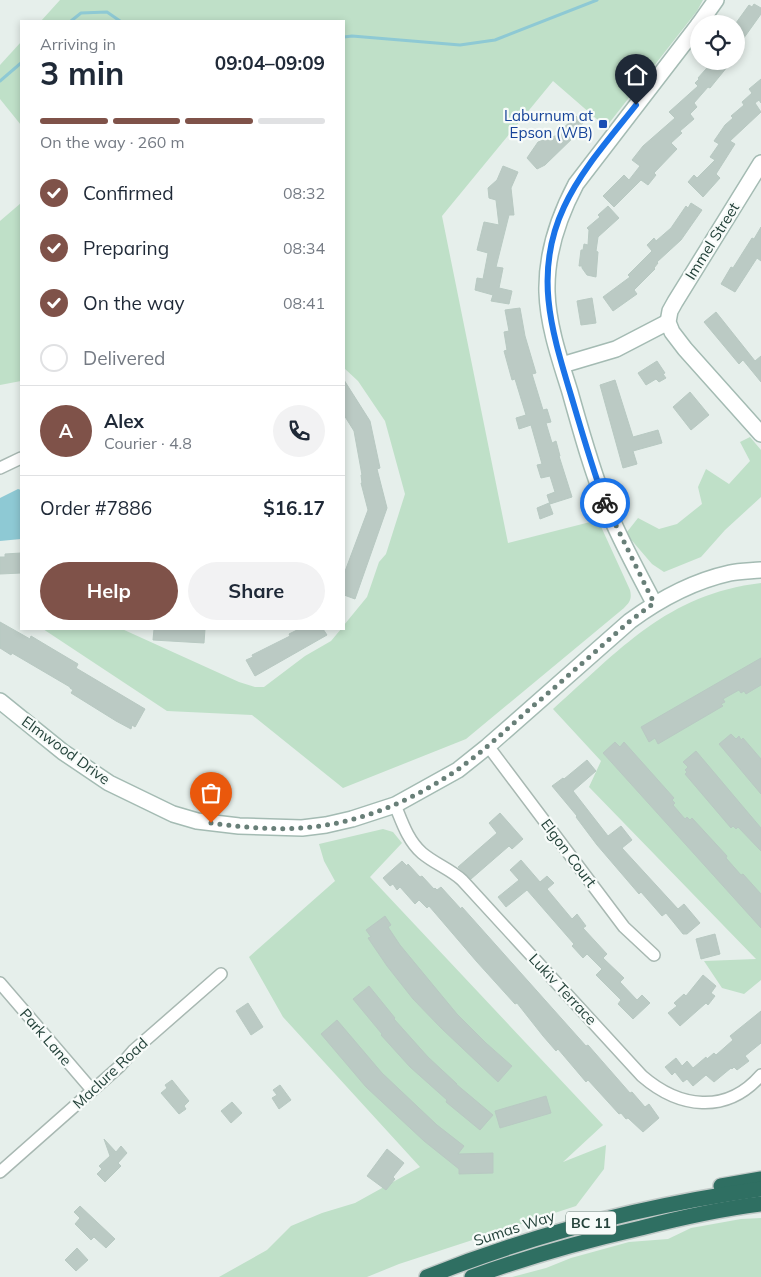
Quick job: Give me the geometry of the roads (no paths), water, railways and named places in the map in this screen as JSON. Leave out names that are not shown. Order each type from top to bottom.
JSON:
[{"type":"highway","points":[[607,1218],[672,1197],[761,1179]]},
{"type":"highway","name":"Sumas Way","points":[[427,1277],[491,1253],[607,1218],[708,1198],[761,1190]]},
{"type":"highway","name":"BC 11","points":[[472,1277],[567,1246],[659,1223],[761,1205]]},
{"type":"street","points":[[705,15],[716,0]]},
{"type":"street","points":[[654,603],[607,508],[562,365],[550,320],[547,292],[549,255],[559,219],[569,197],[584,172],[690,36]]},
{"type":"street","name":"Immel Street","points":[[668,322],[675,302],[761,163]]},
{"type":"street","points":[[562,365],[616,349],[668,322],[672,332],[685,349],[761,434]]},
{"type":"street","points":[[0,468],[20,458]]},
{"type":"street","points":[[395,805],[458,770],[488,746],[630,621],[654,603],[692,586],[730,573],[761,570]]},
{"type":"street","name":"Elmwood Drive","points":[[0,701],[63,752],[109,783],[173,814],[197,821],[239,826],[302,828],[335,823],[395,805]]},
{"type":"street","name":"Elgon Court","points":[[488,746],[624,926],[654,955]]},
{"type":"street","name":"Lukiv Terrace","points":[[395,805],[403,825],[414,844],[422,853],[453,872],[462,880],[636,1068],[655,1086],[680,1099],[707,1103],[731,1097],[754,1083],[761,1075]]},
{"type":"street","name":"Maclure Road","points":[[0,1172],[120,1066],[133,1051],[222,974]]},
{"type":"street","name":"Park Lane","points":[[0,983],[92,1090]]},
{"type":"water","points":[[20,490],[20,539],[0,541],[0,498]]},
{"type":"waterway","points":[[345,37],[460,45],[495,40],[597,0]]},
{"type":"waterway","points":[[72,20],[81,13],[107,12],[119,20]]},
{"type":"waterway","points":[[0,81],[20,64]]},
{"type":"place","name":"Laburnum at Epson (WB)","points":[[603,124]]}]
